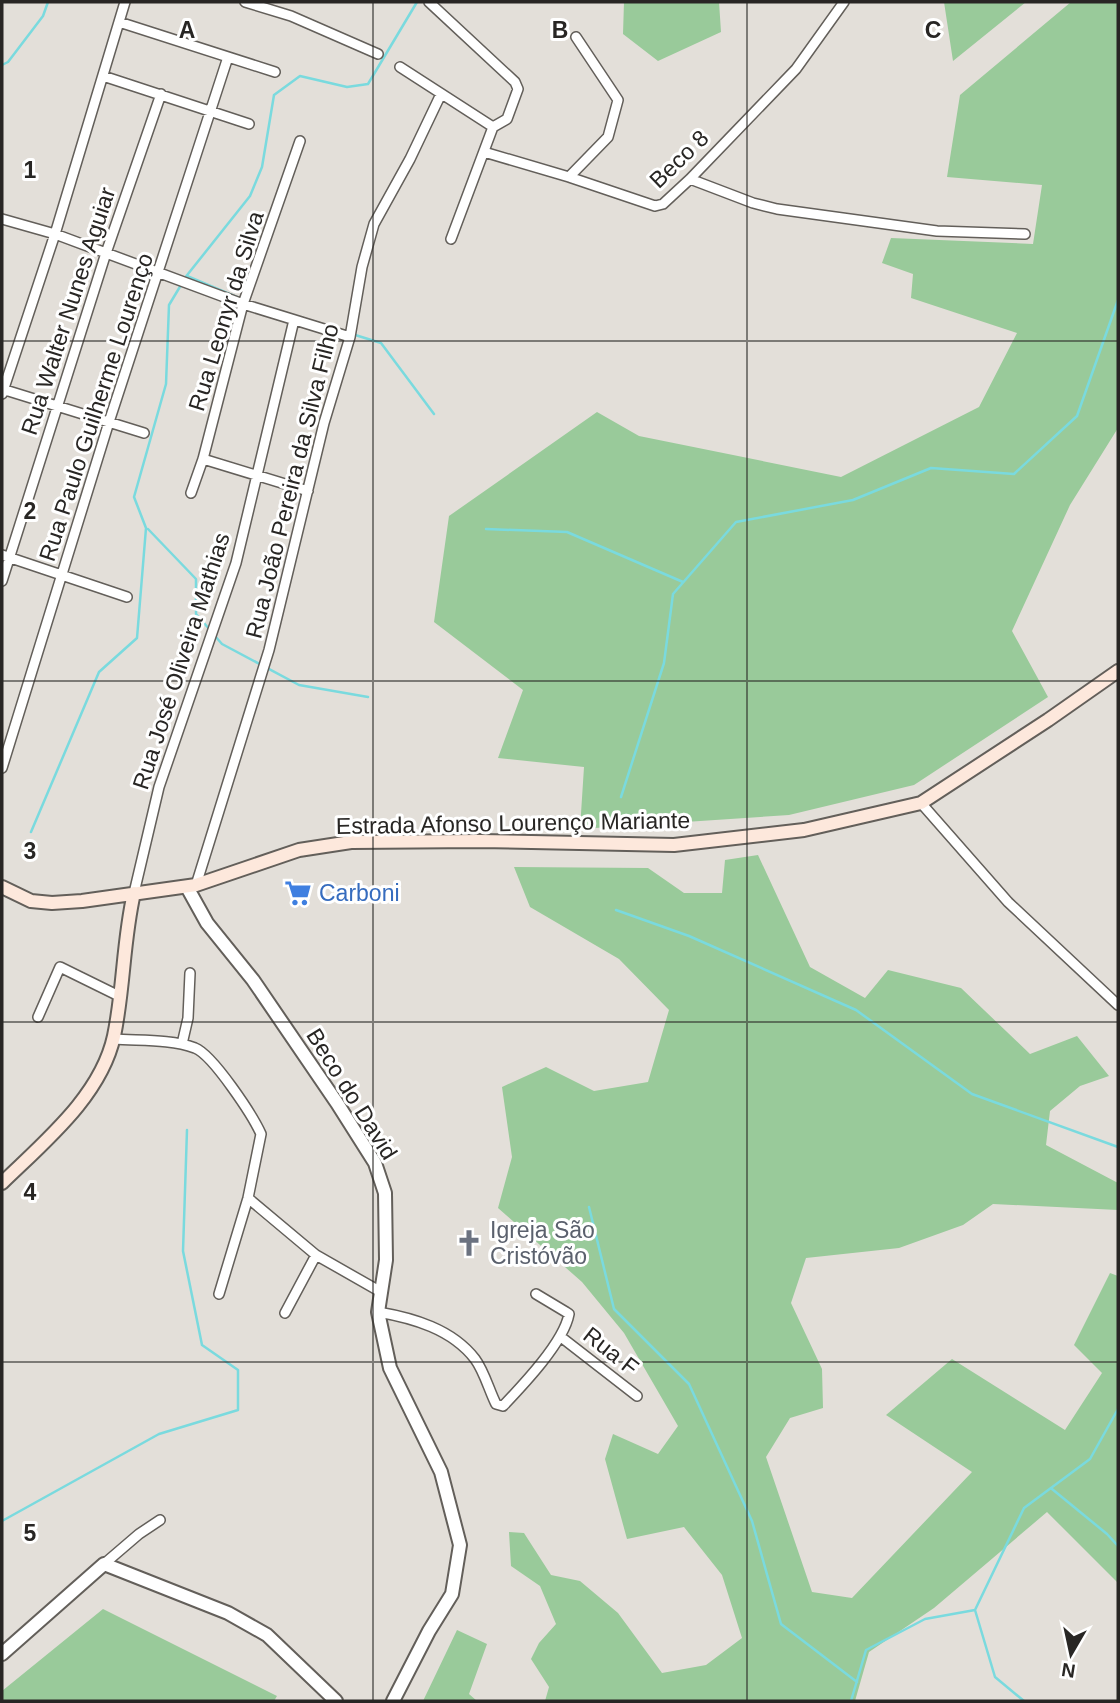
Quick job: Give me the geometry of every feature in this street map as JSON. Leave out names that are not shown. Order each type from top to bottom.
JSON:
[{"type":"main road","name":"Estrada Afonso Lourenço Mariante","points":[[2,887],[31,901],[82,901],[192,886],[299,850],[351,842],[480,841],[674,845],[804,830],[920,803],[1118,671]]},
{"type":"main road","points":[[2,1183],[77,1106],[98,1076],[114,1039],[121,997],[127,926],[134,893]]},
{"type":"street","points":[[125,2],[55,234],[2,390],[144,433]]},
{"type":"street","points":[[245,2],[290,16],[377,54]]},
{"type":"street","points":[[429,2],[515,82],[518,89],[507,119],[493,127],[452,239]]},
{"type":"street","name":"Beco 8","points":[[484,152],[654,206],[663,204],[796,69],[844,2]]},
{"type":"street","points":[[119,23],[275,72]]},
{"type":"street","points":[[569,177],[608,137],[618,100],[576,37]]},
{"type":"street","name":"Rua Paulo Guilherme Lourenço","points":[[2,768],[109,422],[228,57]]},
{"type":"street","points":[[400,67],[493,127]]},
{"type":"street","points":[[103,76],[248,124]]},
{"type":"street","name":"Rua Walter Nunes Aguiar","points":[[2,581],[6,556],[161,94]]},
{"type":"street","name":"Rua João Pereira da Silva Filho","points":[[192,886],[270,650],[324,423],[350,337],[362,267],[374,225],[441,94]]},
{"type":"street","name":"Rua Leonyr da Silva","points":[[191,493],[203,459],[243,304],[300,141]]},
{"type":"street","points":[[690,179],[753,203],[777,209],[937,231],[1025,234]]},
{"type":"street","points":[[2,219],[55,234],[243,304],[350,337]]},
{"type":"street","name":"Rua José Oliveira Mathias","points":[[134,893],[159,788],[236,563],[294,320]]},
{"type":"street","points":[[203,459],[308,491]]},
{"type":"street","points":[[6,556],[127,597]]},
{"type":"street","points":[[920,803],[1008,902],[1118,1005]]},
{"type":"street","name":"Beco do David","points":[[192,886],[199,911],[253,980],[375,1163],[385,1193],[386,1260],[378,1312],[390,1368],[441,1472],[460,1545],[452,1594],[429,1631],[393,1701]]},
{"type":"street","points":[[38,1017],[60,967],[121,997]]},
{"type":"street","points":[[182,1044],[188,1018],[190,973]]},
{"type":"street","points":[[114,1039],[182,1044],[199,1049],[236,1092],[261,1134],[248,1198],[219,1294]]},
{"type":"street","points":[[248,1198],[316,1255],[381,1292]]},
{"type":"street","points":[[285,1313],[316,1255]]},
{"type":"street","points":[[378,1312],[430,1325],[458,1343],[476,1360],[499,1407],[509,1400],[561,1337],[569,1314],[536,1294]]},
{"type":"street","name":"Rua F","points":[[561,1337],[637,1396]]},
{"type":"street","points":[[2,1654],[138,1534],[160,1520]]},
{"type":"street","points":[[104,1564],[194,1598],[267,1635],[336,1701]]},
{"type":"green space","points":[[624,2],[719,2],[721,32],[658,61],[623,34]]},
{"type":"green space","points":[[944,2],[1026,2],[953,61]]},
{"type":"green space","points":[[1071,2],[1118,2],[1118,428],[1070,505],[1012,631],[1048,697],[914,785],[789,815],[580,829],[584,767],[498,758],[523,690],[434,622],[449,516],[597,412],[639,436],[841,477],[979,407],[1017,333],[911,298],[913,274],[882,263],[891,238],[1033,244],[1042,185],[947,177],[960,95]]},
{"type":"green space","points":[[758,855],[810,967],[865,998],[888,970],[961,988],[1030,1054],[1077,1036],[1109,1076],[1080,1086],[1050,1111],[1046,1145],[1118,1183],[1118,1210],[993,1204],[963,1225],[899,1248],[806,1258],[791,1303],[822,1369],[823,1408],[790,1418],[766,1457],[812,1592],[852,1598],[972,1472],[886,1415],[952,1359],[1065,1430],[1102,1373],[1074,1345],[1110,1273],[1118,1276],[1118,1583],[1047,1512],[934,1608],[869,1652],[855,1701],[545,1701],[549,1687],[531,1659],[539,1643],[556,1624],[540,1586],[511,1566],[509,1532],[524,1533],[551,1575],[580,1581],[618,1613],[662,1673],[706,1665],[742,1638],[722,1575],[684,1527],[627,1539],[605,1459],[613,1434],[658,1454],[678,1426],[624,1333],[582,1282],[498,1208],[512,1157],[502,1087],[546,1067],[594,1091],[648,1082],[669,1010],[619,959],[530,907],[514,867],[648,868],[684,893],[722,893],[725,860]]},
{"type":"green space","points":[[103,1609],[277,1696],[274,1701],[2,1701],[2,1691]]},
{"type":"green space","points":[[457,1630],[487,1644],[469,1694],[477,1701],[423,1701]]},
{"type":"waterway","points":[[2,65],[8,62],[43,16],[48,2]]},
{"type":"waterway","points":[[184,279],[250,196],[262,167],[274,95],[300,76],[347,87],[368,84],[417,2]]},
{"type":"waterway","points":[[187,276],[239,298]]},
{"type":"waterway","points":[[31,832],[99,672],[137,638],[146,528],[134,497],[166,384],[169,305],[181,285]]},
{"type":"waterway","points":[[621,797],[664,663],[673,594],[736,522],[853,500],[931,468],[1014,474],[1077,416],[1118,300]]},
{"type":"waterway","points":[[352,334],[381,343],[434,414]]},
{"type":"waterway","points":[[148,529],[196,579],[196,614],[211,631]]},
{"type":"waterway","points":[[486,529],[567,532],[683,582]]},
{"type":"waterway","points":[[215,636],[222,644],[299,685],[368,697]]},
{"type":"waterway","points":[[616,910],[689,936],[856,1010],[972,1094],[1118,1147]]},
{"type":"waterway","points":[[2,1521],[159,1434],[238,1410],[238,1370],[202,1345],[183,1251],[187,1130]]},
{"type":"waterway","points":[[589,1207],[614,1309],[689,1384],[752,1521],[781,1624],[857,1682]]},
{"type":"waterway","points":[[851,1701],[866,1650],[925,1619],[975,1610],[1024,1508],[1090,1459],[1118,1409]]},
{"type":"waterway","points":[[1052,1489],[1118,1546]]},
{"type":"waterway","points":[[975,1610],[995,1677],[1024,1701]]},
{"type":"place","name":"Carboni","points":[[298,893]]},
{"type":"place","name":"Igreja São Cristóvão","points":[[469,1243]]}]
